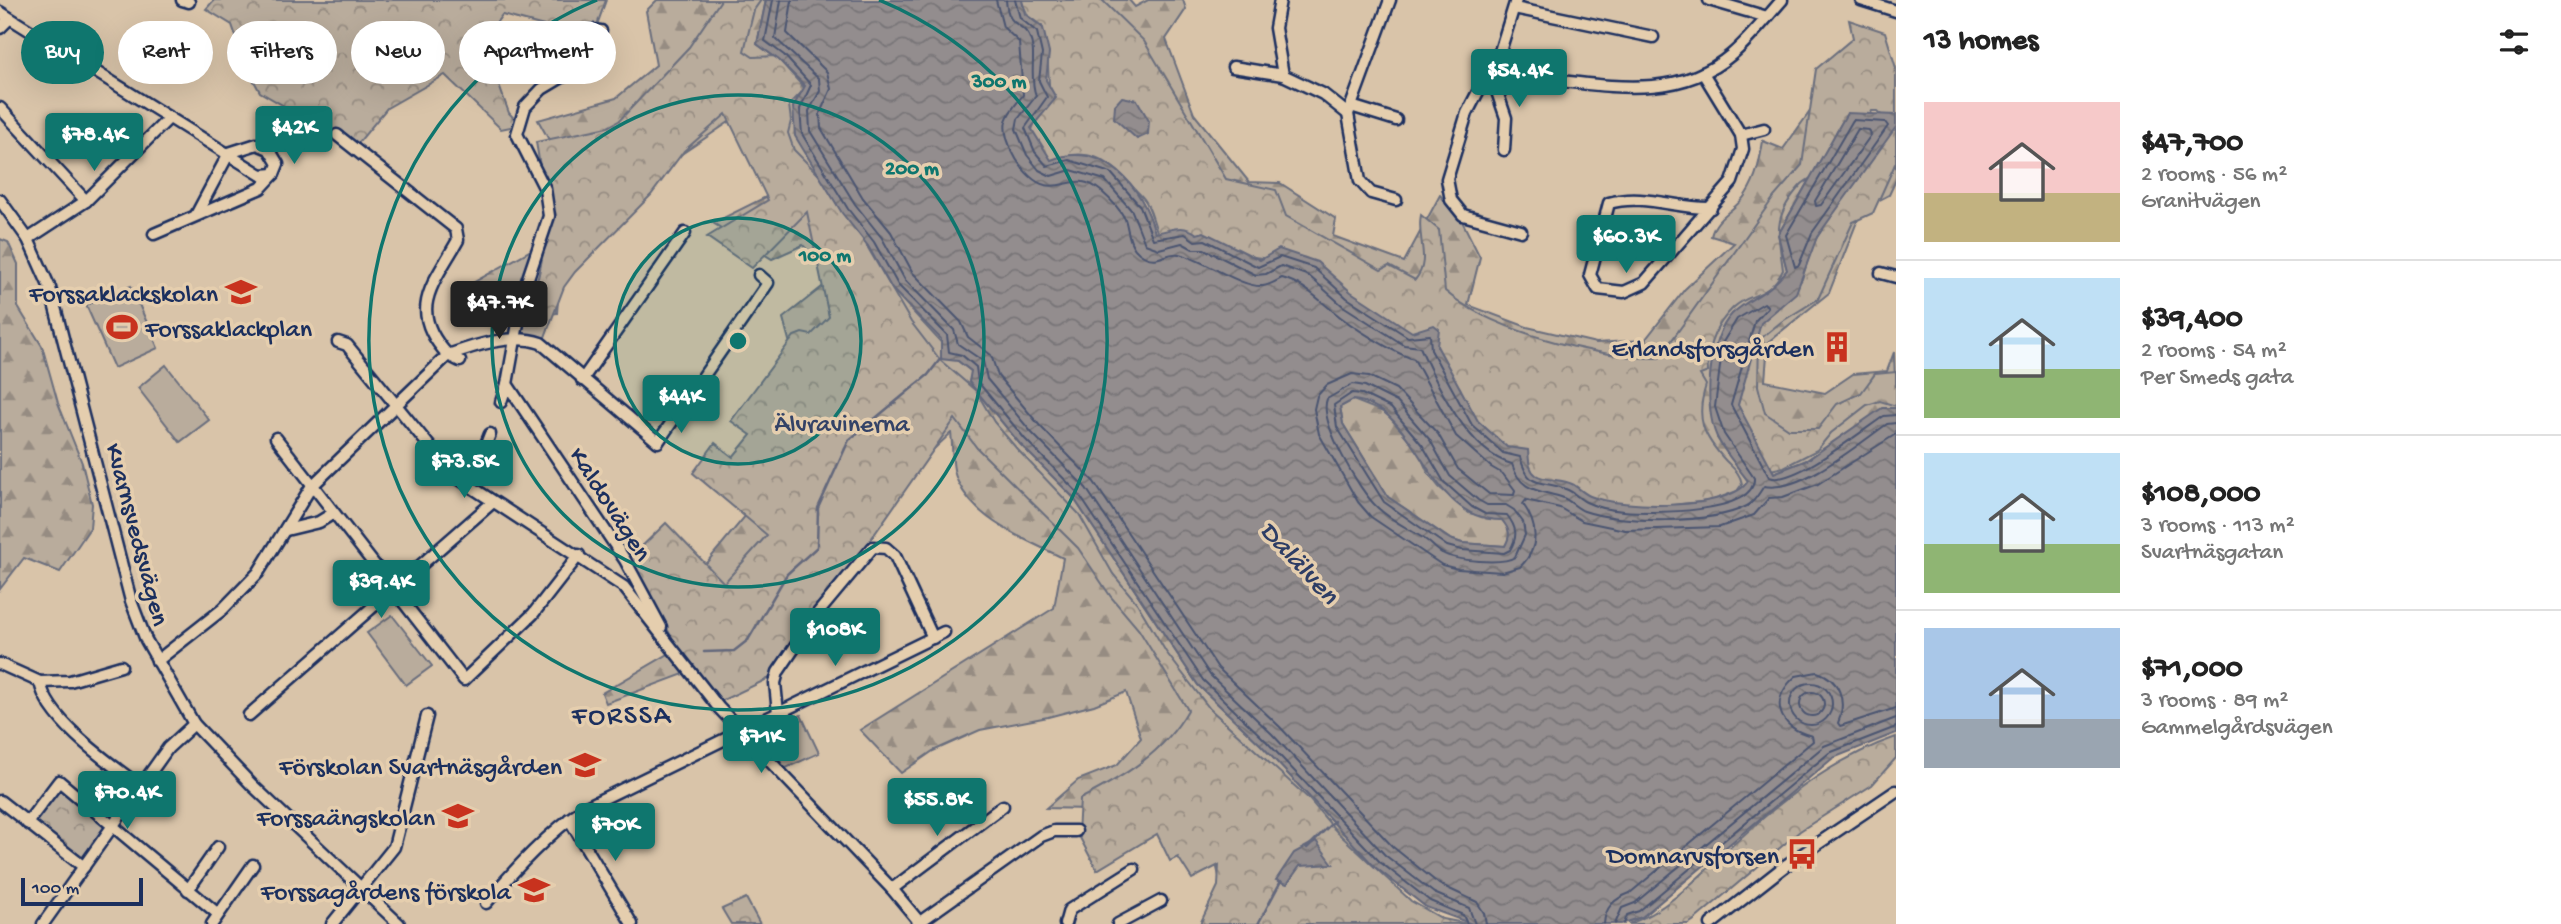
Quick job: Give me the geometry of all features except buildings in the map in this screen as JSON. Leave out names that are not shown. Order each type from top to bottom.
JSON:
[{"type":"street","points":[[1280,0],[1275,28],[1283,75]]},
{"type":"street","points":[[1390,0],[1350,110],[1360,181],[1371,193],[1396,200]]},
{"type":"street","points":[[1709,0],[1767,17]]},
{"type":"street","points":[[1492,77],[1517,76],[1608,87],[1637,87],[1675,82],[1703,73],[1729,56],[1782,0]]},
{"type":"street","points":[[1861,0],[1896,11]]},
{"type":"street","points":[[1521,231],[1464,215],[1456,208],[1448,191],[1447,179],[1467,113],[1481,86],[1492,77],[1515,4],[1653,37]]},
{"type":"street","points":[[0,12],[169,118],[229,152],[261,175],[274,174]]},
{"type":"street","points":[[0,28],[9,19]]},
{"type":"street","points":[[1233,67],[1283,75],[1350,110],[1396,120]]},
{"type":"street","points":[[1703,73],[1741,135],[1743,149],[1732,182],[1711,208],[1644,283],[1624,292],[1598,289],[1590,275],[1609,203],[1620,200],[1659,201],[1711,208]]},
{"type":"street","points":[[1492,77],[1506,118],[1503,150]]},
{"type":"street","points":[[501,402],[507,384],[524,289],[550,216],[545,189],[517,134],[525,107],[542,89],[552,84]]},
{"type":"street","points":[[0,108],[86,201]]},
{"type":"street","points":[[28,239],[86,201],[169,118]]},
{"type":"street","points":[[1741,135],[1764,129]]},
{"type":"street","points":[[337,135],[456,229],[458,240],[426,301],[425,317],[430,331],[449,355],[460,361]]},
{"type":"street","points":[[154,234],[261,188],[274,174],[278,164],[269,149],[257,144],[229,152],[196,215]]},
{"type":"street","name":"Kvarnsvedsvägen","points":[[0,200],[28,239],[50,288],[82,403],[131,601],[157,661],[194,724],[252,785],[399,924]]},
{"type":"street","points":[[582,380],[685,233]]},
{"type":"street","points":[[1881,272],[1896,277]]},
{"type":"street","points":[[157,661],[223,609],[258,573],[310,487],[449,355],[472,346],[524,338],[541,344],[658,442],[768,283],[759,275]]},
{"type":"street","points":[[338,342],[347,345],[453,475],[607,574],[635,599],[672,650],[740,732],[892,889],[919,923],[1041,836],[1054,831],[1076,831]]},
{"type":"street","name":"Kaldovägen","points":[[507,384],[625,560],[672,650]]},
{"type":"street","points":[[470,485],[490,434]]},
{"type":"street","points":[[276,438],[310,487],[464,680],[533,614],[579,555]]},
{"type":"street","points":[[249,715],[493,502]]},
{"type":"street","points":[[286,530],[319,522],[332,514]]},
{"type":"street","points":[[778,713],[775,683],[778,672],[818,613],[873,547],[886,548],[895,556],[933,638]]},
{"type":"street","points":[[486,903],[513,872],[569,819],[624,786],[944,632]]},
{"type":"street","points":[[0,658],[0,664],[40,682],[70,681],[121,666]]},
{"type":"street","points":[[40,682],[47,703],[103,757],[140,786]]},
{"type":"street","points":[[332,924],[394,847],[427,716]]},
{"type":"street","points":[[43,924],[167,748],[194,724]]},
{"type":"street","points":[[27,823],[59,781],[110,828],[218,914]]},
{"type":"street","points":[[1711,924],[1785,866],[1896,791]]},
{"type":"street","points":[[0,801],[84,867]]},
{"type":"street","points":[[892,889],[1003,806]]},
{"type":"street","points":[[569,819],[632,924]]},
{"type":"street","points":[[188,890],[218,847]]},
{"type":"street","points":[[212,924],[253,866]]},
{"type":"street","points":[[1065,924],[1069,910],[1134,869]]},
{"type":"street","points":[[1118,924],[1161,901]]},
{"type":"green space","points":[[214,0],[606,0],[598,21],[525,21],[502,15],[498,21],[459,21],[459,84],[499,84],[509,113],[520,125],[501,129],[445,75],[445,21],[351,21],[351,84],[429,84],[387,108],[355,147],[260,92],[256,84],[337,84],[337,21],[227,22],[206,9]]},
{"type":"green space","name":"Älvravinerna","points":[[657,0],[766,0],[757,44],[779,60],[805,86],[793,107],[842,213],[868,246],[892,289],[958,361],[972,372],[969,382],[1020,444],[1073,497],[1198,685],[1261,745],[1375,867],[1364,874],[1228,916],[1215,859],[1179,836],[1090,809],[1046,808],[1078,780],[1117,765],[1141,738],[1126,692],[1094,705],[1048,717],[980,730],[933,751],[901,773],[860,730],[1054,608],[1063,558],[1003,528],[966,496],[956,477],[951,433],[700,668],[606,703],[602,693],[711,629],[693,579],[814,433],[783,318],[832,279],[803,245],[772,259],[713,223],[774,193],[738,116],[652,174],[559,289],[557,313],[486,321],[471,284],[561,233],[568,174],[538,120],[616,98],[656,65],[646,11]]},
{"type":"green space","name":"Älvravinerna","points":[[721,0],[761,0],[754,10],[744,51],[753,57],[776,56],[805,89],[789,105],[791,121],[788,133],[794,150],[824,180],[857,229],[911,322],[941,361],[976,391],[994,422],[1079,514],[1113,574],[1137,603],[1166,652],[1210,709],[1309,799],[1337,832],[1411,901],[1443,919],[1469,924],[1200,924],[1218,886],[1219,865],[1192,879],[1178,857],[1170,861],[1157,834],[1097,870],[1078,834],[1080,799],[1127,773],[1155,751],[1188,710],[1139,630],[1111,597],[1078,548],[977,448],[955,419],[776,675],[721,701],[689,666],[630,558],[666,523],[724,583],[767,535],[693,473],[715,443],[733,457],[751,435],[731,421],[794,336],[802,333],[811,335],[829,317],[807,212],[752,268],[707,237],[768,200],[726,114],[684,151],[651,195],[575,272],[564,287],[545,337],[539,340],[521,333],[520,325],[538,279],[544,235],[545,213],[536,142],[608,127],[619,121],[689,47]]},
{"type":"green space","points":[[1021,0],[1102,0],[1144,41],[1226,179],[1276,190],[1286,216],[1381,270],[1389,266],[1415,280],[1423,257],[1421,215],[1439,230],[1445,291],[1465,305],[1489,318],[1546,340],[1607,353],[1659,358],[1774,197],[1802,165],[1816,69],[1853,38],[1849,20],[1885,32],[1896,68],[1896,162],[1873,213],[1853,222],[1818,299],[1781,322],[1759,340],[1758,386],[1765,413],[1789,429],[1818,429],[1837,404],[1861,393],[1875,374],[1896,372],[1896,406],[1880,401],[1867,405],[1831,433],[1817,450],[1784,467],[1766,471],[1735,422],[1745,330],[1792,294],[1802,279],[1813,244],[1888,121],[1877,111],[1872,111],[1869,117],[1848,115],[1843,121],[1818,172],[1801,185],[1785,206],[1779,225],[1783,270],[1765,291],[1733,308],[1721,322],[1713,338],[1708,372],[1700,375],[1706,385],[1701,417],[1707,435],[1736,471],[1742,484],[1737,491],[1711,501],[1619,510],[1536,481],[1505,446],[1468,414],[1460,388],[1412,334],[1288,266],[1262,258],[1164,247],[1144,200],[1105,162],[1086,155],[1050,161],[1040,157],[1032,130],[1049,84],[1047,49],[1042,26],[1028,16]]},
{"type":"green space","points":[[1071,0],[1129,0],[1135,7],[1148,0],[1183,0],[1186,9],[1166,39],[1194,114],[1249,182],[1280,183],[1336,219],[1333,236],[1404,262],[1440,195],[1462,221],[1480,257],[1468,305],[1527,327],[1596,343],[1645,340],[1685,289],[1734,243],[1711,236],[1717,223],[1742,200],[1750,188],[1758,168],[1763,141],[1783,149],[1826,89],[1847,113],[1778,235],[1787,270],[1772,289],[1732,314],[1717,438],[1748,481],[1741,492],[1715,501],[1624,504],[1478,421],[1437,346],[1260,260],[1254,212]]},
{"type":"green space","points":[[1896,127],[1896,180],[1889,195],[1862,209],[1829,293],[1768,342],[1765,381],[1825,393],[1853,374],[1887,371],[1894,352],[1896,408],[1882,409],[1807,460],[1774,473],[1738,405],[1761,323]]},
{"type":"green space","points":[[0,239],[8,242],[18,264],[18,307],[42,346],[58,403],[82,463],[92,504],[90,528],[60,572],[24,558],[0,589]]},
{"type":"green space","name":"Forssaklackplan","points":[[131,286],[158,348],[114,368],[86,305]]},
{"type":"green space","points":[[166,365],[209,420],[180,442],[138,388]]},
{"type":"green space","points":[[1353,400],[1386,413],[1418,450],[1428,473],[1439,487],[1469,513],[1502,520],[1509,528],[1510,537],[1505,546],[1462,543],[1450,539],[1388,497],[1343,424],[1340,407]]},
{"type":"green space","points":[[392,615],[432,666],[406,685],[367,633]]},
{"type":"green space","points":[[801,715],[819,753],[784,769],[766,732]]},
{"type":"green space","points":[[1896,737],[1896,758],[1872,785],[1800,831],[1693,921],[1688,924],[1628,924],[1654,912],[1679,895],[1742,836],[1803,786],[1848,758]]},
{"type":"green space","points":[[59,781],[110,827],[84,867],[27,823]]},
{"type":"green space","points":[[746,898],[760,924],[731,924],[722,909]]},
{"type":"water","name":"Dalälven","points":[[766,0],[1022,0],[1025,14],[1043,28],[1049,53],[1046,80],[1056,98],[1031,128],[1051,160],[1070,155],[1087,156],[1118,171],[1141,199],[1155,233],[1181,228],[1197,234],[1204,232],[1260,260],[1279,249],[1317,262],[1351,292],[1412,332],[1434,325],[1439,329],[1437,346],[1478,421],[1507,447],[1528,450],[1533,473],[1544,478],[1568,482],[1590,496],[1649,505],[1674,505],[1720,498],[1737,491],[1748,481],[1723,448],[1713,424],[1710,373],[1718,339],[1732,314],[1773,285],[1787,270],[1778,235],[1847,113],[1896,115],[1896,127],[1817,237],[1796,293],[1761,323],[1738,405],[1774,473],[1807,460],[1882,408],[1896,408],[1896,733],[1833,758],[1642,917],[1621,924],[1472,924],[1426,907],[1375,867],[1261,745],[1198,685],[1073,497],[1020,444],[969,382],[971,371],[958,361],[941,359],[941,339],[892,289],[868,246],[842,213],[795,136],[793,107],[805,86],[779,60],[757,44]],"holes":[[[1353,400],[1376,407],[1394,422],[1410,441],[1439,484],[1456,503],[1476,515],[1502,520],[1509,533],[1505,546],[1462,543],[1450,539],[1388,497],[1343,424],[1340,407]]]},
{"type":"water","points":[[1122,97],[1137,100],[1149,121],[1148,134],[1137,139],[1114,118],[1115,105]]},
{"type":"water","points":[[1316,841],[1333,864],[1300,866],[1287,884],[1276,880],[1294,853]]},
{"type":"waterway","points":[[704,652],[734,651],[748,640],[787,574],[817,547],[818,508],[849,440],[928,375],[941,358]]},
{"type":"waterway","points":[[1307,848],[1334,821]]},
{"type":"waterway","points":[[1258,924],[1281,881]]},
{"type":"place","name":"Forssaklackskolan","points":[[241,292]]},
{"type":"place","name":"Forssaklackplan","points":[[122,327]]},
{"type":"place","name":"Erlandsforsgården","points":[[1837,347]]},
{"type":"place","name":"Förskolan Svartnäsgården","points":[[585,765]]},
{"type":"place","name":"Forssaängskolan","points":[[458,816]]},
{"type":"place","name":"Domnarvsforsen","points":[[1802,854]]},
{"type":"place","name":"Forssagårdens förskola","points":[[534,890]]},
{"type":"district","name":"FORSSA","points":[[622,713]]}]
